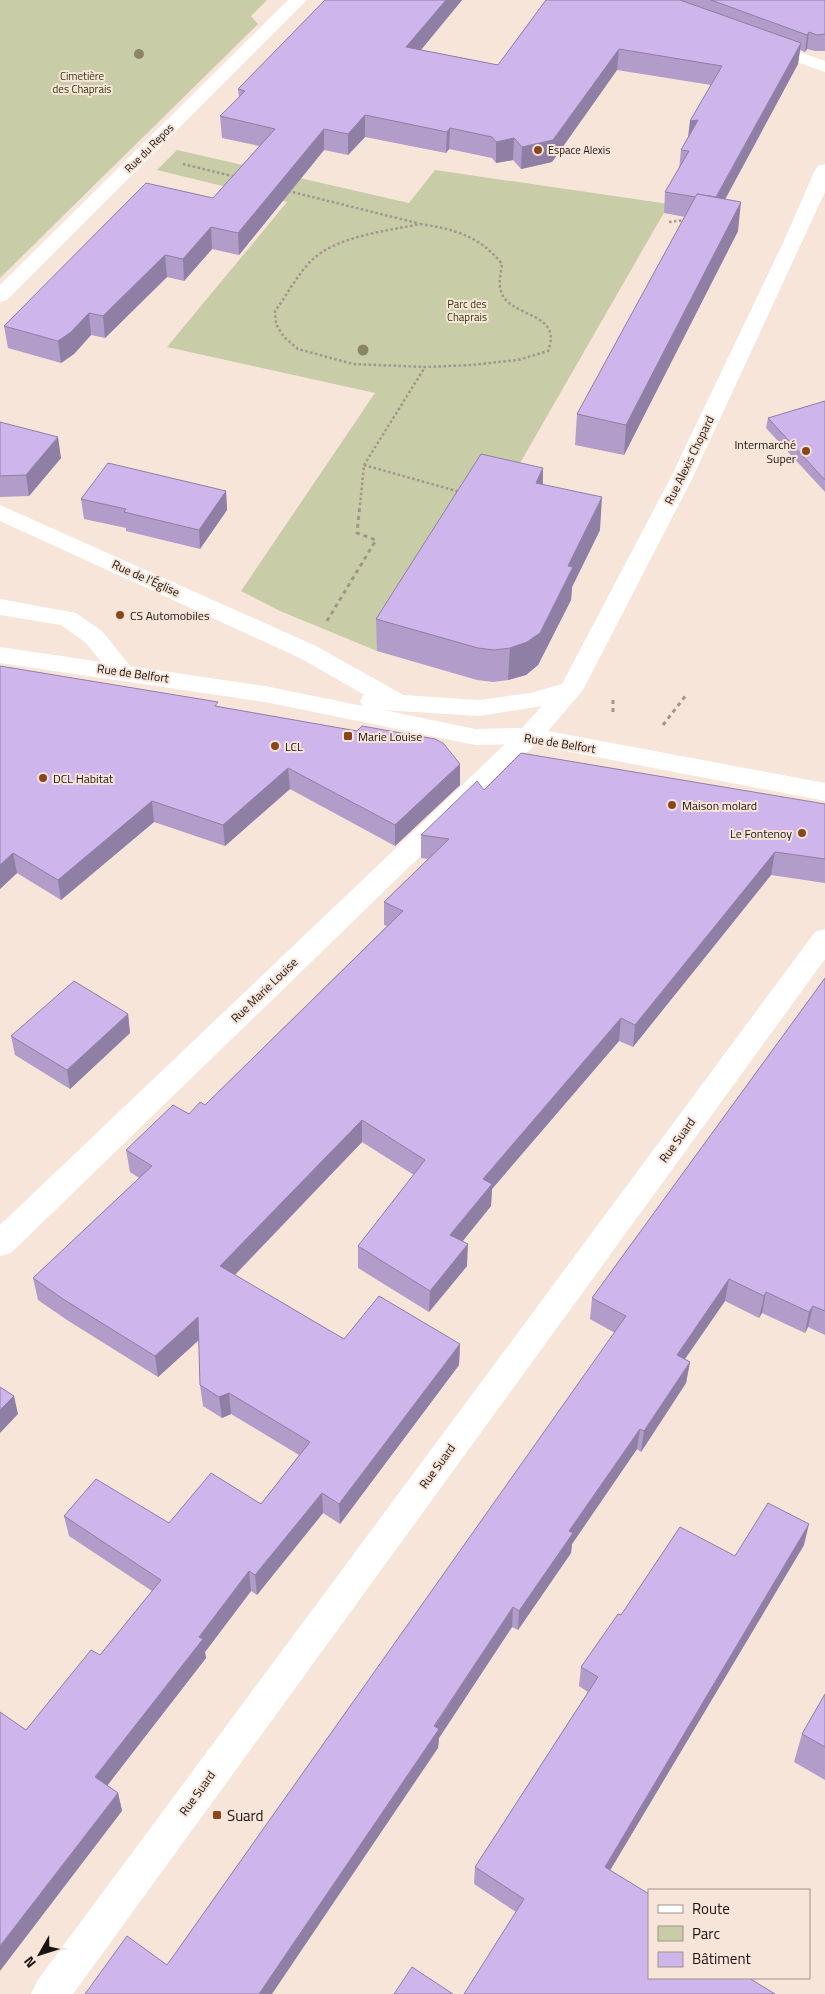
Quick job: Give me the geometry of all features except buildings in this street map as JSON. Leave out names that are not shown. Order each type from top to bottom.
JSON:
[{"type":"street","name":"Rue du Repos","points":[[0,296],[298,0]]},
{"type":"street","points":[[745,37],[825,67]]},
{"type":"street","name":"Rue Alexis Chopard","points":[[529,736],[571,690],[681,480],[793,243],[825,170]]},
{"type":"street","name":"Rue de l’Église","points":[[0,512],[308,652],[398,703]]},
{"type":"street","points":[[0,607],[68,618],[94,637],[123,672]]},
{"type":"street","name":"Rue de Belfort","points":[[0,655],[265,694],[475,737],[529,736],[825,792]]},
{"type":"street","name":"Rue de Belfort","points":[[265,694],[479,708],[530,701],[571,690]]},
{"type":"street","name":"Rue Marie Louise","points":[[0,1244],[529,736]]},
{"type":"street","name":"Rue Suard","points":[[50,1994],[825,939]]},
{"type":"path","points":[[176,162],[244,180]]},
{"type":"path","points":[[282,189],[420,224],[446,228],[475,239],[491,250],[502,264],[500,290],[505,300],[536,316],[549,328],[552,341],[548,351],[532,357],[485,364],[424,367],[353,364],[298,349],[284,337],[276,324],[275,310],[311,261],[328,248],[367,235],[420,224]]},
{"type":"path","points":[[668,222],[687,220]]},
{"type":"path","points":[[323,628],[376,540],[357,533],[364,465],[424,367]]},
{"type":"path","points":[[364,465],[468,494]]},
{"type":"path","points":[[665,721],[687,694]]},
{"type":"green space","name":"Cimetière des Chaprais","points":[[0,0],[267,0],[251,16],[258,24],[0,278]]},
{"type":"green space","name":"Parc des Chaprais","points":[[177,150],[409,203],[435,170],[669,204],[504,491],[467,507],[377,651],[280,611],[241,591],[375,393],[167,347],[287,202],[157,170]]},
{"type":"place","name":"Espace Alexis","points":[[538,150]]},
{"type":"place","name":"Intermarché Super","points":[[806,451]]},
{"type":"place","name":"CS Automobiles","points":[[120,615]]},
{"type":"place","name":"Marie Louise","points":[[348,736]]},
{"type":"place","name":"LCL","points":[[275,746]]},
{"type":"place","name":"DCL Habitat","points":[[43,778]]},
{"type":"place","name":"Maison molard","points":[[672,805]]},
{"type":"place","name":"Le Fontenoy","points":[[802,833]]},
{"type":"place","name":"Suard","points":[[217,1815]]}]
